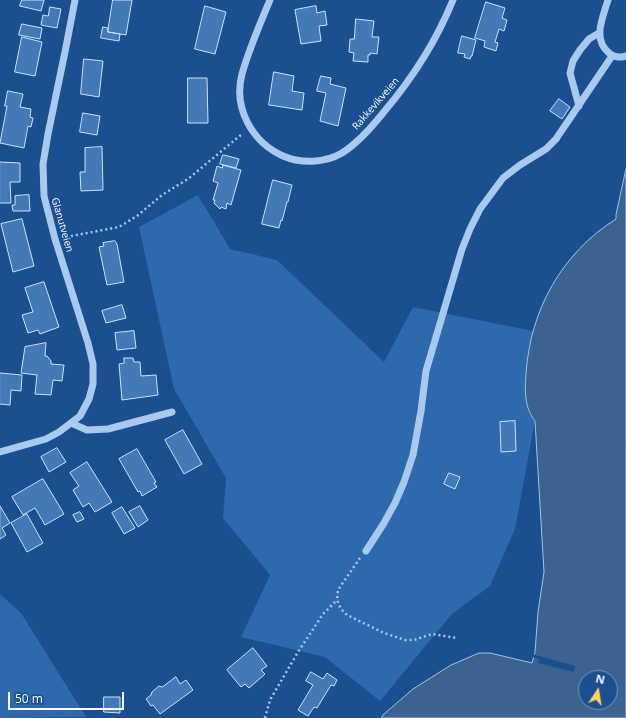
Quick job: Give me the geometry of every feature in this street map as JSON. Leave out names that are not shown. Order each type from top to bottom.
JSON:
[{"type":"street","name":"Glanutveien","points":[[0,452],[46,439],[60,432],[80,416],[89,399],[94,374],[88,343],[55,239],[44,196],[43,164],[75,0]]},
{"type":"street","name":"Rakkevikveien","points":[[270,0],[242,75],[240,91],[241,107],[250,128],[265,145],[292,159],[309,161],[334,157],[342,153],[354,144],[373,125],[402,91],[421,63],[453,0]]},
{"type":"street","points":[[608,0],[599,33],[604,48],[612,56],[626,56]]},
{"type":"street","points":[[579,106],[570,73],[573,61],[589,39],[599,33]]},
{"type":"street","points":[[366,551],[391,509],[404,482],[413,456],[422,411],[426,371],[462,249],[470,229],[480,209],[503,178],[520,165],[546,149],[556,139],[612,56]]},
{"type":"street","points":[[71,423],[87,430],[108,429],[172,412]]},
{"type":"path","points":[[55,239],[119,227],[137,216],[162,195],[188,179],[250,128]]},
{"type":"path","points":[[366,551],[338,590],[337,600],[341,609],[347,615],[404,640],[414,640],[432,634],[457,638]]},
{"type":"path","points":[[265,718],[270,700],[298,652],[323,614],[337,600]]},
{"type":"shaded area","points":[[626,169],[626,718],[381,718],[413,689],[451,665],[479,653],[490,653],[532,663],[535,652],[538,612],[544,572],[535,421],[531,416],[527,404],[526,393],[526,374],[529,350],[534,328],[552,285],[565,266],[580,249],[597,233],[616,219]]},
{"type":"shaded area","points":[[198,195],[230,249],[277,260],[384,362],[413,307],[533,331],[527,357],[529,413],[535,421],[515,529],[490,586],[452,614],[380,701],[325,657],[241,637],[270,575],[223,518],[226,478],[174,389],[139,227]]},
{"type":"shaded area","points":[[0,594],[21,613],[86,717],[0,718]]},
{"type":"pier","points":[[532,654],[575,666],[574,672],[538,663],[539,659],[532,657]]},
{"type":"building","points":[[22,0],[44,0],[41,11],[20,6]]},
{"type":"building","points":[[113,0],[132,0],[126,35],[108,32]]},
{"type":"building","points":[[486,2],[505,8],[502,18],[507,20],[504,31],[499,29],[495,42],[498,43],[496,51],[484,47],[485,41],[475,38]]},
{"type":"building","points":[[205,6],[226,12],[215,54],[195,49]]},
{"type":"building","points":[[316,6],[317,13],[325,11],[327,25],[319,26],[321,41],[301,44],[295,10]]},
{"type":"building","points":[[50,7],[61,9],[57,28],[41,25],[43,15],[48,16]]},
{"type":"building","points":[[356,19],[374,21],[372,37],[379,37],[377,54],[370,53],[370,55],[368,55],[368,62],[353,61],[354,53],[349,52],[350,39],[354,39]]},
{"type":"building","points":[[22,24],[42,28],[40,39],[19,35]]},
{"type":"building","points":[[103,27],[108,28],[108,32],[120,34],[119,41],[101,38]]},
{"type":"building","points":[[462,36],[476,40],[470,59],[464,57],[465,54],[458,53]]},
{"type":"building","points":[[22,37],[42,42],[35,76],[15,72]]},
{"type":"building","points":[[84,59],[103,61],[99,97],[81,94]]},
{"type":"building","points":[[274,72],[294,76],[292,91],[304,93],[302,110],[269,105]]},
{"type":"building","points":[[321,76],[331,78],[330,84],[346,88],[338,126],[320,121],[326,93],[317,91]]},
{"type":"building","points":[[188,78],[207,78],[208,123],[188,123]]},
{"type":"building","points":[[8,91],[23,94],[20,107],[31,109],[30,117],[33,118],[31,127],[28,126],[24,148],[0,143],[7,106],[5,106]]},
{"type":"building","points":[[559,99],[570,107],[562,119],[550,111]]},
{"type":"building","points":[[83,113],[100,116],[97,135],[80,132]]},
{"type":"building","points":[[102,147],[103,190],[81,191],[80,172],[85,172],[85,148]]},
{"type":"building","points":[[223,155],[239,159],[236,168],[220,164]]},
{"type":"building","points":[[0,162],[20,163],[20,182],[10,182],[11,203],[0,203]]},
{"type":"building","points":[[223,165],[241,170],[231,205],[227,203],[226,209],[221,207],[220,209],[214,203],[215,200],[213,200],[218,183],[213,181],[217,166],[222,168]]},
{"type":"building","points":[[273,180],[292,185],[279,228],[262,224]]},
{"type":"building","points":[[29,195],[30,211],[13,211],[12,205],[15,205],[15,196]]},
{"type":"building","points":[[22,219],[34,266],[13,272],[1,224]]},
{"type":"building","points":[[115,241],[117,244],[124,282],[107,285],[99,247],[104,246],[103,243]]},
{"type":"building","points":[[44,282],[59,327],[40,334],[38,330],[28,333],[22,315],[33,312],[25,288]]},
{"type":"building","points":[[122,305],[126,318],[106,323],[102,311]]},
{"type":"building","points":[[134,331],[136,348],[117,350],[115,333]]},
{"type":"building","points":[[46,343],[45,356],[47,356],[51,361],[51,364],[64,365],[62,381],[53,380],[51,395],[35,394],[37,375],[21,373],[25,347]]},
{"type":"building","points":[[124,358],[133,358],[134,362],[140,362],[141,376],[156,375],[158,395],[122,400],[119,364],[124,363]]},
{"type":"building","points":[[0,373],[22,375],[21,391],[11,390],[10,405],[0,404]]},
{"type":"building","points":[[515,421],[516,451],[501,452],[500,422]]},
{"type":"building","points":[[183,430],[202,464],[184,474],[165,440]]},
{"type":"building","points":[[57,448],[66,462],[49,472],[41,457]]},
{"type":"building","points":[[137,449],[156,482],[154,483],[157,487],[142,496],[140,491],[138,492],[119,459]]},
{"type":"building","points":[[87,462],[112,502],[95,512],[89,503],[83,507],[73,490],[79,486],[70,473]]},
{"type":"building","points":[[449,473],[460,477],[455,489],[444,484]]},
{"type":"building","points":[[43,479],[64,514],[45,525],[35,508],[23,515],[12,497]]},
{"type":"building","points":[[0,506],[10,523],[2,528],[6,535],[0,539]]},
{"type":"building","points":[[140,506],[148,520],[138,527],[129,512]]},
{"type":"building","points":[[122,507],[135,528],[124,534],[112,513]]},
{"type":"building","points":[[80,512],[84,519],[77,522],[73,515]]},
{"type":"building","points":[[27,514],[43,543],[27,552],[11,523]]},
{"type":"building","points":[[253,648],[267,666],[261,670],[265,674],[249,688],[245,684],[241,687],[227,670]]},
{"type":"building","points":[[311,672],[323,679],[327,673],[337,680],[334,686],[331,685],[317,708],[314,707],[308,716],[298,710],[313,685],[306,681]]},
{"type":"building","points":[[176,677],[180,684],[186,680],[193,690],[160,714],[146,699],[159,686],[162,687]]},
{"type":"building","points":[[104,697],[120,697],[120,713],[104,712]]}]
